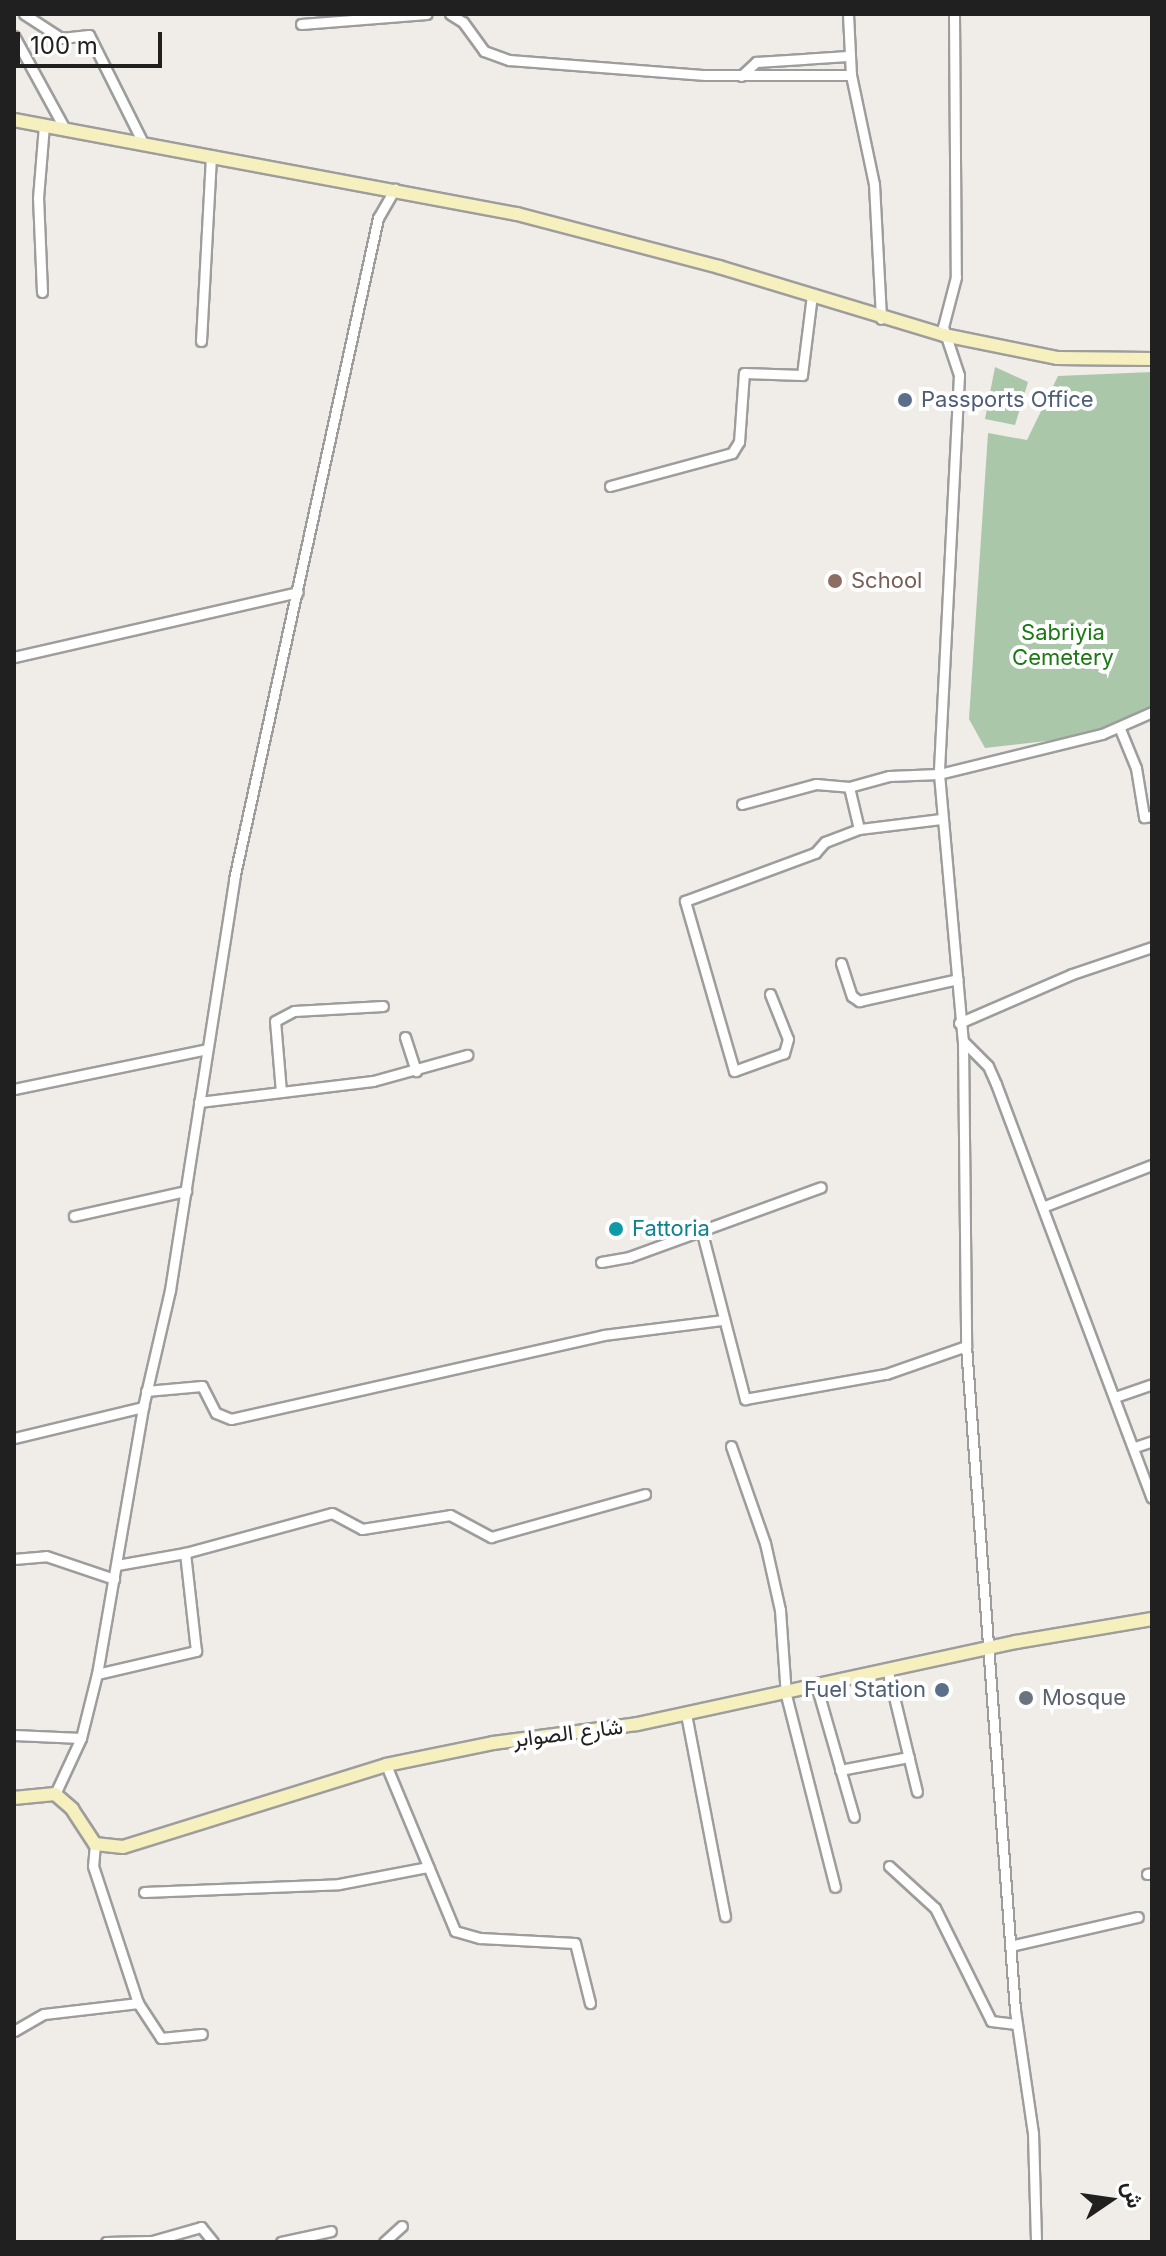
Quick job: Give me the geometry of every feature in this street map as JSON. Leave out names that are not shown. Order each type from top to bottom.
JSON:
[{"type":"street","points":[[24,14],[61,38],[89,35],[143,143]]},
{"type":"street","points":[[301,24],[427,14]]},
{"type":"street","points":[[450,14],[463,22],[484,51],[509,60],[741,76],[851,75]]},
{"type":"street","points":[[848,14],[848,56],[874,184],[881,319]]},
{"type":"street","points":[[954,14],[956,277],[944,335],[959,375],[939,774],[963,1041],[966,1346],[991,1648],[1016,2024],[1033,2133],[1036,2242]]},
{"type":"street","points":[[14,36],[65,129]]},
{"type":"street","points":[[741,76],[756,62],[848,56]]},
{"type":"street","points":[[14,120],[517,214],[812,295],[881,319],[944,335],[1057,358],[1152,359]]},
{"type":"street","points":[[42,292],[38,198],[44,125]]},
{"type":"street","points":[[201,341],[211,155]]},
{"type":"street","points":[[55,1794],[81,1738],[97,1674],[143,1407],[186,1191],[234,879],[378,218],[395,189]]},
{"type":"street","points":[[610,486],[732,453],[739,442],[744,373],[802,375],[812,295]]},
{"type":"street","points":[[14,657],[298,592]]},
{"type":"street","points":[[742,804],[816,784],[849,787],[889,776],[939,774],[1120,729],[1152,712]]},
{"type":"street","points":[[1120,729],[1136,768],[1144,817],[1152,816]]},
{"type":"street","points":[[849,787],[859,829]]},
{"type":"street","points":[[770,994],[788,1039],[784,1053],[734,1071],[685,901],[815,853],[825,842],[859,829],[941,819]]},
{"type":"street","points":[[959,1023],[1152,947]]},
{"type":"street","points":[[841,963],[852,996],[859,1001],[958,979]]},
{"type":"street","points":[[281,1092],[275,1021],[294,1011],[383,1006]]},
{"type":"street","points":[[405,1037],[416,1071]]},
{"type":"street","points":[[963,1041],[988,1066],[1118,1396],[1152,1498]]},
{"type":"street","points":[[14,1089],[207,1049]]},
{"type":"street","points":[[199,1102],[416,1071],[467,1055]]},
{"type":"street","points":[[1045,1206],[1152,1165]]},
{"type":"street","points":[[601,1262],[821,1187]]},
{"type":"street","points":[[74,1216],[186,1191]]},
{"type":"street","points":[[701,1229],[737,1385],[750,1400],[886,1374],[966,1346]]},
{"type":"street","points":[[146,1391],[202,1386],[216,1413],[231,1419],[604,1335],[723,1320]]},
{"type":"street","points":[[1118,1396],[1152,1384]]},
{"type":"street","points":[[14,1438],[143,1407]]},
{"type":"street","points":[[1135,1447],[1152,1441]]},
{"type":"street","points":[[731,1446],[765,1543],[780,1610],[786,1695],[835,1887]]},
{"type":"street","points":[[117,1565],[185,1553],[332,1513],[362,1529],[450,1515],[491,1537],[645,1494]]},
{"type":"street","points":[[97,1674],[196,1651],[185,1553]]},
{"type":"street","points":[[14,1559],[46,1556],[114,1579]]},
{"type":"street","name":"شارع الصوابر","points":[[95,1844],[141,1843],[386,1765],[493,1743],[686,1714],[786,1695],[991,1648],[1152,1619]]},
{"type":"street","points":[[888,1672],[917,1792]]},
{"type":"street","points":[[817,1688],[854,1817]]},
{"type":"street","points":[[686,1714],[725,1916]]},
{"type":"street","points":[[14,1735],[81,1738]]},
{"type":"street","points":[[840,1770],[909,1757]]},
{"type":"street","points":[[386,1765],[448,1919],[465,1936],[575,1943],[590,2003]]},
{"type":"street","points":[[14,1798],[55,1794],[72,1809],[95,1844],[93,1866],[138,2003],[161,2038],[202,2034]]},
{"type":"street","points":[[889,1866],[935,1908],[991,2021],[1016,2024]]},
{"type":"street","points":[[144,1892],[339,1884],[428,1867]]},
{"type":"street","points":[[1010,1946],[1138,1917]]},
{"type":"street","points":[[14,2031],[44,2014],[138,2003]]},
{"type":"street","points":[[384,2242],[402,2226]]},
{"type":"street","points":[[106,2242],[152,2241],[201,2227],[213,2242]]},
{"type":"street","points":[[281,2242],[331,2231]]},
{"type":"green space","points":[[995,367],[1028,382],[1015,425],[985,419]]},
{"type":"green space","name":"Sabriyia Cemetery","points":[[1152,372],[1152,705],[1106,734],[985,748],[969,719],[988,433],[1027,440],[1058,376]]},
{"type":"place","name":"Passports Office","points":[[905,400]]},
{"type":"place","name":"School","points":[[835,581]]},
{"type":"place","name":"Fattoria","points":[[616,1229]]},
{"type":"place","name":"Fuel Station","points":[[942,1690]]},
{"type":"place","name":"Mosque","points":[[1026,1698]]}]
